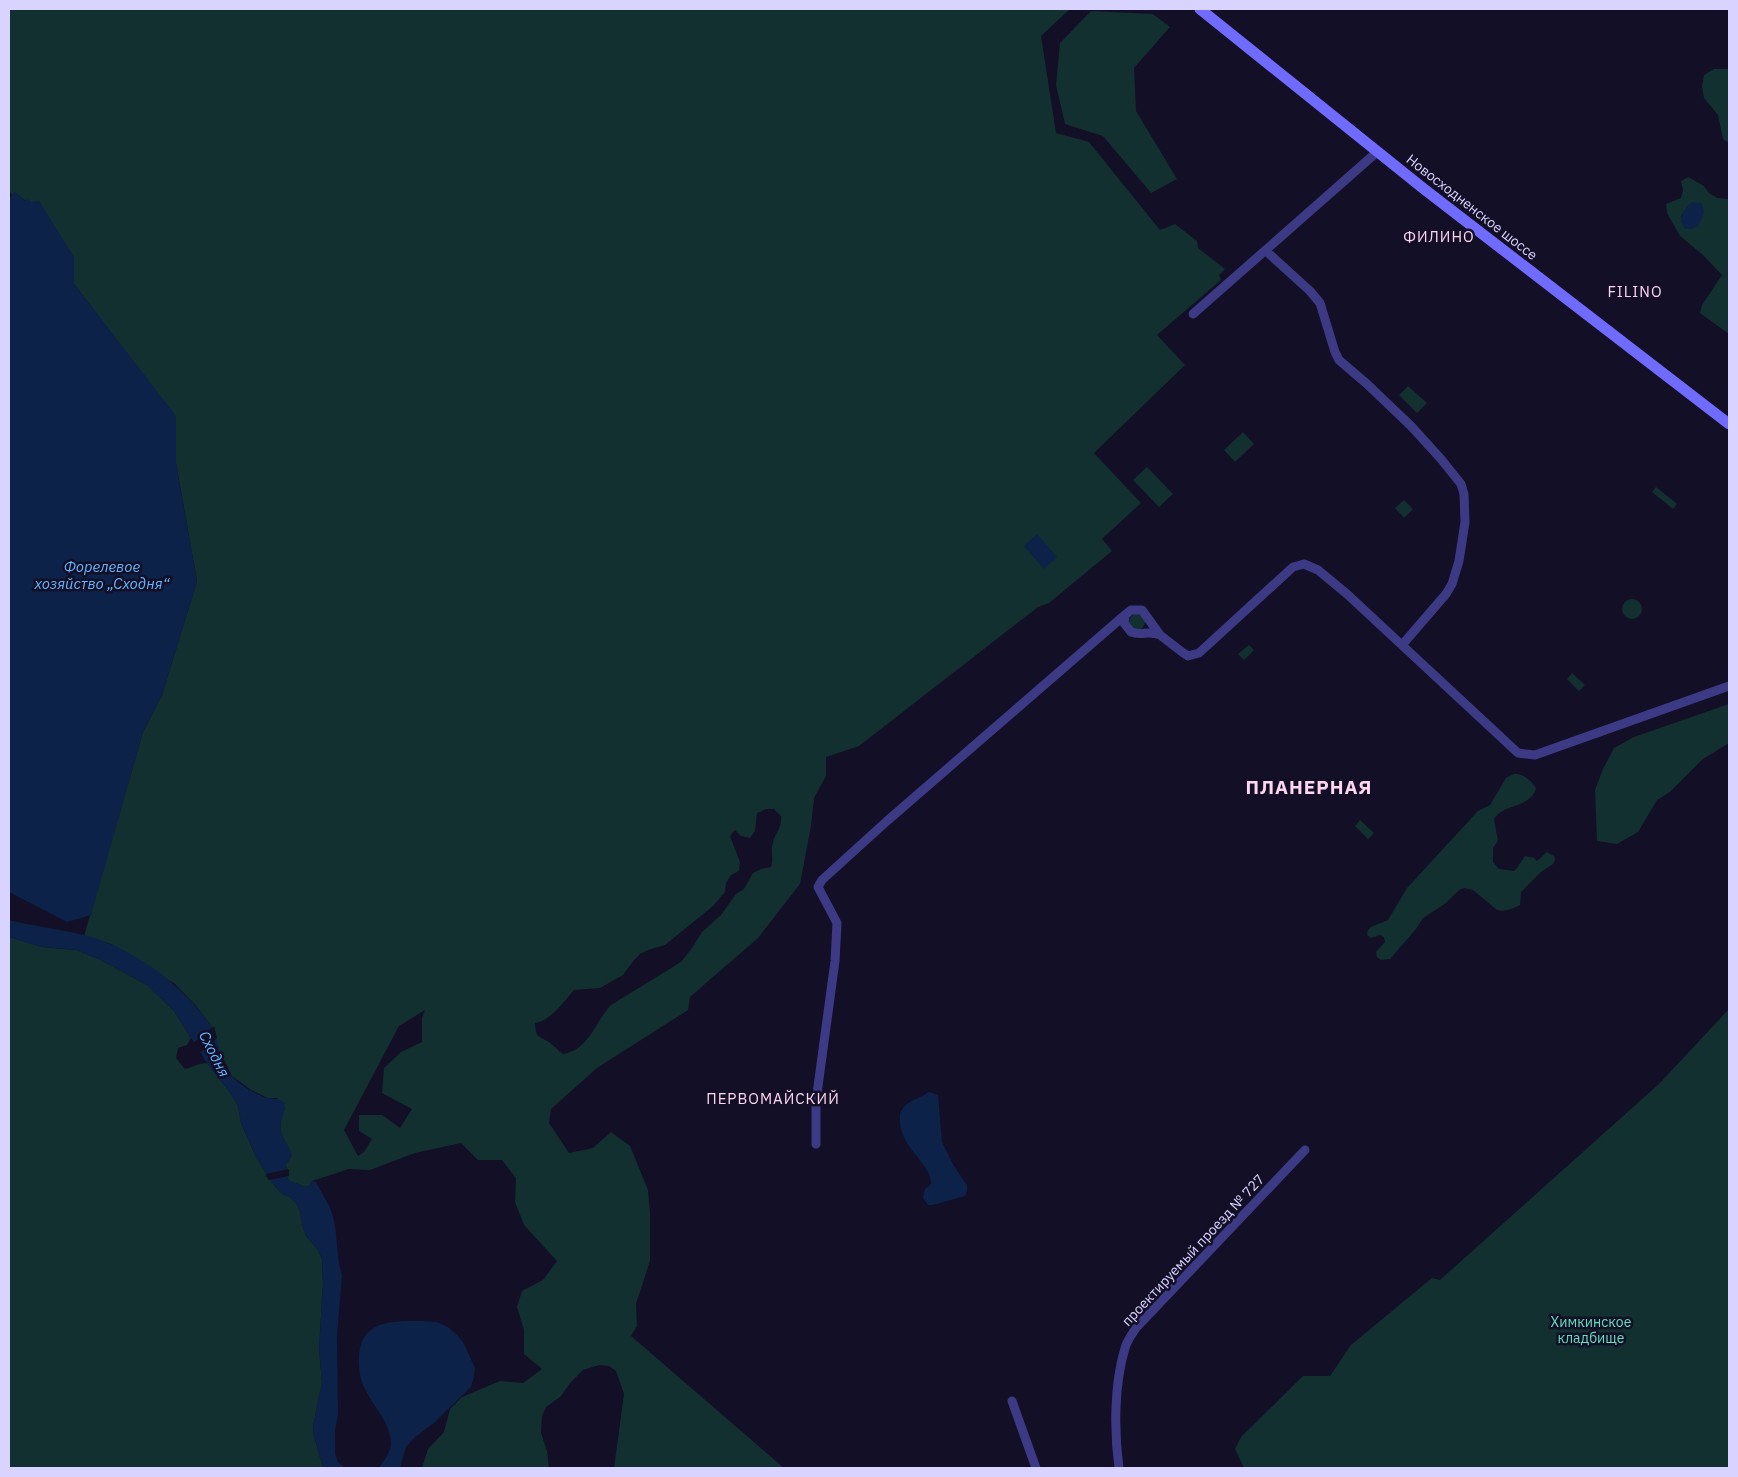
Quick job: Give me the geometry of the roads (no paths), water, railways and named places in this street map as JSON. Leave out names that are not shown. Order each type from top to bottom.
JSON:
[{"type":"main road","name":"Новосходненское шоссе","points":[[1200,9],[1377,152],[1729,424]]},
{"type":"street","points":[[1193,314],[1377,152]]},
{"type":"street","points":[[1266,251],[1320,303],[1339,360],[1411,426],[1461,484],[1464,494],[1465,522],[1459,561],[1452,584],[1446,594],[1402,644]]},
{"type":"street","points":[[816,1144],[816,1101],[835,960],[837,923],[818,887],[822,880],[894,814],[1131,610],[1142,610],[1160,634],[1188,656],[1199,653],[1292,567],[1304,564],[1318,570],[1347,594],[1518,753],[1535,755],[1729,686]]},
{"type":"street","points":[[1125,627],[1124,619],[1128,612]]},
{"type":"street","points":[[1142,633],[1149,624],[1148,616]]},
{"type":"street","points":[[1111,626],[1119,624],[1130,632],[1153,632],[1160,634]]},
{"type":"street","name":"проектируемый проезд № 727","points":[[1119,1468],[1115,1430],[1120,1369],[1125,1346],[1136,1328],[1305,1150]]},
{"type":"street","points":[[1012,1401],[1036,1468]]},
{"type":"water","name":"Форелевое хозяйство „Сходня“","points":[[15,192],[25,201],[28,199],[31,202],[39,201],[74,257],[74,284],[176,416],[176,463],[197,581],[162,695],[143,732],[91,915],[67,922],[9,892],[9,199]]},
{"type":"water","points":[[1692,202],[1701,203],[1704,209],[1703,214],[1698,226],[1685,229],[1682,222],[1682,214]]},
{"type":"water","points":[[1037,534],[1057,557],[1044,569],[1024,546]]},
{"type":"water","name":"Сходня","points":[[9,920],[91,937],[124,950],[140,959],[170,981],[207,1020],[214,1033],[224,1063],[235,1079],[258,1095],[279,1099],[285,1103],[281,1120],[281,1131],[291,1154],[286,1164],[287,1177],[290,1181],[306,1187],[312,1181],[316,1182],[330,1208],[335,1224],[342,1275],[337,1335],[338,1414],[335,1431],[335,1454],[338,1462],[345,1468],[323,1468],[313,1427],[322,1382],[319,1349],[323,1284],[322,1258],[306,1236],[300,1211],[296,1203],[290,1197],[282,1194],[274,1185],[256,1157],[241,1123],[238,1106],[234,1098],[207,1063],[174,1011],[147,985],[101,960],[76,950],[42,947],[9,937]]},
{"type":"water","points":[[929,1092],[938,1095],[942,1142],[954,1166],[967,1185],[965,1196],[933,1205],[928,1205],[923,1198],[925,1189],[931,1184],[930,1177],[906,1140],[900,1123],[900,1115],[903,1108]]},
{"type":"water","points":[[399,1321],[437,1322],[448,1327],[457,1335],[463,1342],[475,1368],[474,1377],[471,1387],[406,1447],[400,1468],[379,1468],[390,1450],[390,1436],[385,1422],[363,1385],[359,1364],[361,1343],[372,1329],[380,1325]]},
{"type":"district","name":"ФИЛИНО","points":[[1439,237]]},
{"type":"district","name":"FILINO","points":[[1635,292]]},
{"type":"district","name":"ПЛАНЕРНАЯ","points":[[1309,787]]},
{"type":"district","name":"ПЕРВОМАЙСКИЙ","points":[[773,1099]]},
{"type":"park label","name":"Химкинское кладбище","points":[[1591,1330]]}]
